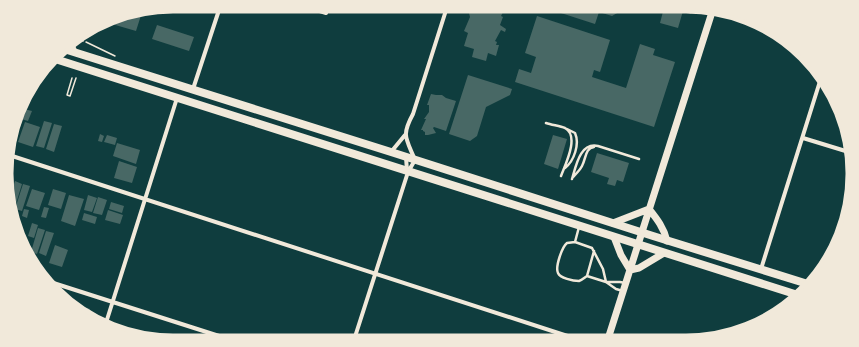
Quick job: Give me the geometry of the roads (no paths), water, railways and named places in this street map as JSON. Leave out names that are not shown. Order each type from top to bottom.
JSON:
[{"type":"main road","points":[[610,336],[711,13]]},
{"type":"main road","points":[[67,50],[667,241],[805,283]]},
{"type":"main road","points":[[58,60],[579,227],[795,294]]},
{"type":"main road","points":[[613,223],[649,209]]},
{"type":"main road","points":[[649,209],[660,223],[667,241]]},
{"type":"main road","points":[[614,237],[621,255],[630,270]]},
{"type":"main road","points":[[630,270],[639,268],[664,253]]},
{"type":"street","points":[[193,90],[219,11]]},
{"type":"street","points":[[391,152],[405,135],[446,11]]},
{"type":"street","points":[[73,46],[76,53]]},
{"type":"street","points":[[761,269],[821,83]]},
{"type":"street","points":[[106,321],[177,98]]},
{"type":"street","points":[[355,336],[408,172],[415,160],[405,135]]},
{"type":"street","points":[[803,138],[847,151]]},
{"type":"street","points":[[12,156],[567,336]]},
{"type":"street","points":[[406,157],[408,172]]},
{"type":"street","points":[[53,283],[219,336]]},
{"type":"lane","points":[[546,123],[575,133],[577,140],[575,152],[570,163],[564,169]]},
{"type":"lane","points":[[561,176],[572,141],[571,134],[566,129]]},
{"type":"lane","points":[[598,146],[588,150],[583,164],[572,179],[586,146],[598,146],[639,159]]},
{"type":"lane","points":[[574,242],[579,227]]},
{"type":"lane","points":[[594,251],[587,276],[580,281],[561,276],[557,271],[557,266],[565,245],[574,242],[592,248],[594,251],[604,269],[606,282]]},
{"type":"lane","points":[[587,276],[606,282],[623,292]]},
{"type":"lane","points":[[606,282],[620,282],[626,284]]}]
